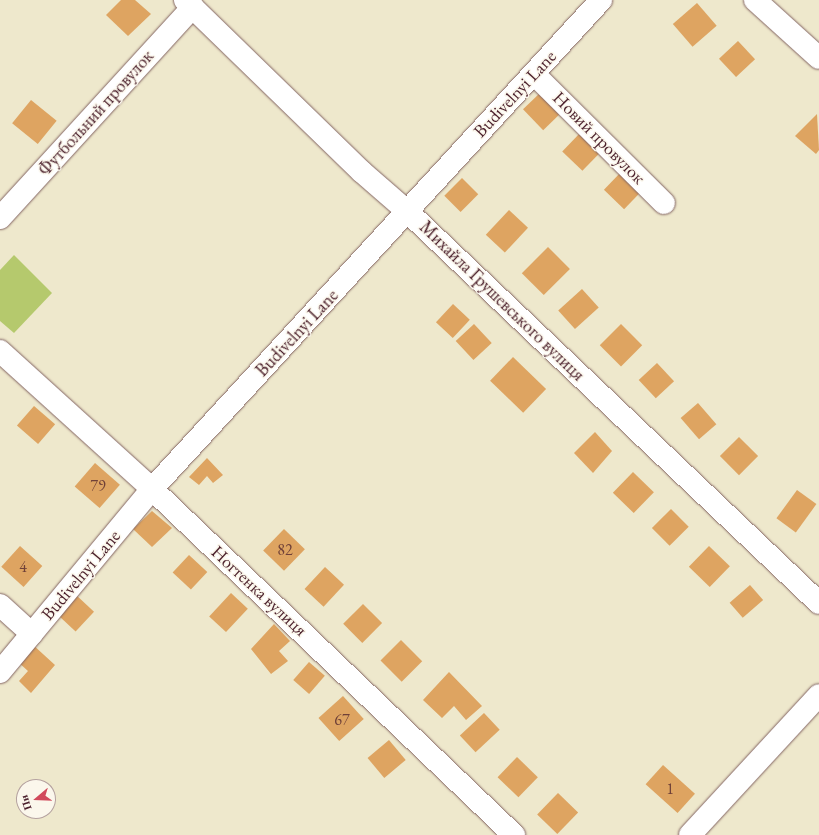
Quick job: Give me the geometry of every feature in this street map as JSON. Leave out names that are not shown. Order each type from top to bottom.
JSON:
[{"type":"street","name":"Budivelnyi Lane","points":[[0,672],[152,489],[408,212],[601,0]]},
{"type":"street","points":[[755,0],[819,58]]},
{"type":"street","name":"Михайла Грушевського вулиця","points":[[189,4],[362,172],[408,212],[819,603]]},
{"type":"street","name":"Футбольний провулок","points":[[0,218],[189,4]]},
{"type":"street","name":"Новий провулок","points":[[534,74],[664,203]]},
{"type":"street","name":"Ногтенка вулиця","points":[[0,351],[152,489],[514,835]]},
{"type":"street","points":[[0,605],[32,634]]},
{"type":"street","points":[[690,835],[819,694]]},
{"type":"green space","points":[[14,255],[52,293],[14,333],[0,321],[0,270]]},
{"type":"building","points":[[121,0],[135,0],[151,14],[128,36],[106,15]]},
{"type":"building","points":[[697,3],[717,26],[693,47],[673,24]]},
{"type":"building","points":[[738,41],[755,59],[736,77],[719,59]]},
{"type":"building","points":[[541,92],[561,113],[543,130],[523,109]]},
{"type":"building","points":[[31,100],[57,121],[38,144],[12,123]]},
{"type":"building","points":[[817,114],[819,150],[816,154],[795,136]]},
{"type":"building","points":[[581,132],[601,151],[582,171],[562,151]]},
{"type":"building","points":[[622,171],[642,190],[624,209],[604,190]]},
{"type":"building","points":[[462,178],[478,194],[461,212],[444,196]]},
{"type":"building","points":[[509,210],[528,228],[505,253],[486,235]]},
{"type":"building","points":[[548,247],[570,269],[544,295],[522,273]]},
{"type":"building","points":[[582,289],[599,308],[575,329],[558,310]]},
{"type":"building","points":[[453,304],[470,320],[453,338],[436,322]]},
{"type":"building","points":[[474,324],[492,343],[473,360],[456,341]]},
{"type":"building","points":[[621,324],[642,345],[621,366],[600,345]]},
{"type":"building","points":[[513,357],[546,389],[523,413],[490,381]]},
{"type":"building","points":[[657,363],[674,381],[656,398],[639,380]]},
{"type":"building","points":[[698,403],[716,424],[699,439],[681,418]]},
{"type":"building","points":[[34,406],[55,424],[38,444],[17,426]]},
{"type":"building","points":[[595,432],[612,451],[593,473],[574,453]]},
{"type":"building","points":[[739,437],[758,456],[739,475],[720,456]]},
{"type":"building","points":[[207,458],[223,475],[213,483],[207,476],[199,485],[189,477]]},
{"type":"building","points":[[95,463],[120,485],[100,508],[75,486]]},
{"type":"building","points":[[633,472],[654,492],[634,513],[613,493]]},
{"type":"building","points":[[797,490],[816,504],[796,532],[776,518]]},
{"type":"building","points":[[671,509],[689,527],[670,546],[652,528]]},
{"type":"building","points":[[152,511],[172,528],[152,547],[133,529]]},
{"type":"building","points":[[284,529],[305,549],[284,571],[263,551]]},
{"type":"building","points":[[20,546],[42,566],[24,587],[1,567]]},
{"type":"building","points":[[709,546],[730,566],[710,587],[689,567]]},
{"type":"building","points":[[189,555],[207,572],[191,590],[173,573]]},
{"type":"building","points":[[325,567],[344,585],[324,607],[305,589]]},
{"type":"building","points":[[750,585],[763,600],[743,618],[730,603]]},
{"type":"building","points":[[231,593],[248,609],[226,632],[209,616]]},
{"type":"building","points":[[75,594],[94,612],[76,631],[57,614]]},
{"type":"building","points":[[363,604],[382,623],[362,643],[343,624]]},
{"type":"building","points":[[274,624],[290,641],[279,651],[288,661],[271,674],[251,649]]},
{"type":"building","points":[[401,640],[422,661],[402,682],[380,661]]},
{"type":"building","points":[[32,644],[55,665],[31,693],[19,681],[28,671],[18,662]]},
{"type":"building","points":[[309,662],[325,676],[309,694],[293,680]]},
{"type":"building","points":[[449,672],[482,706],[466,720],[454,706],[442,718],[423,700]]},
{"type":"building","points":[[343,696],[364,719],[339,741],[318,718]]},
{"type":"building","points":[[484,713],[500,730],[476,752],[460,736]]},
{"type":"building","points":[[389,740],[406,760],[384,778],[368,758]]},
{"type":"building","points":[[517,757],[538,777],[518,797],[498,777]]},
{"type":"building","points":[[663,765],[695,794],[678,813],[646,784]]},
{"type":"building","points":[[558,793],[578,812],[557,834],[537,815]]}]
